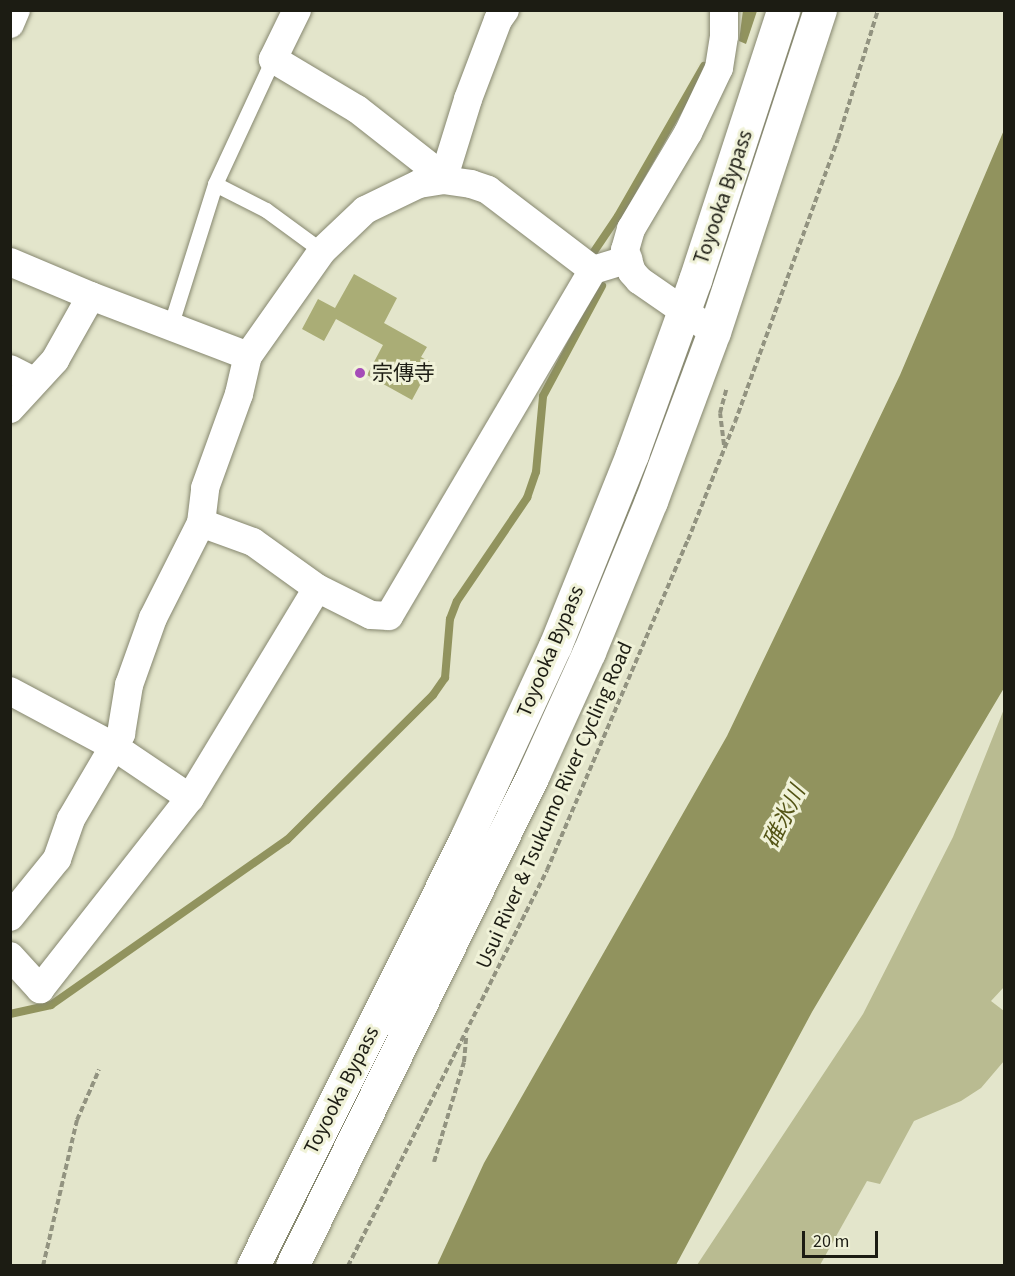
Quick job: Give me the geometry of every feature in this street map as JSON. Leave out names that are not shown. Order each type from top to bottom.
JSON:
[{"type":"highway","name":"Toyooka Bypass","points":[[253,1266],[468,834],[550,656],[632,454],[684,311],[783,10]]},
{"type":"highway","name":"Toyooka Bypass","points":[[292,1266],[534,773],[589,652],[718,342],[820,10]]},
{"type":"street","points":[[10,24],[16,10]]},
{"type":"street","points":[[297,10],[273,59],[357,109],[436,171],[443,180]]},
{"type":"street","points":[[443,180],[468,99],[498,20],[505,10]]},
{"type":"street","points":[[718,342],[684,311],[639,280],[632,272],[626,241],[688,133],[719,68],[724,36],[724,10]]},
{"type":"street","points":[[10,917],[57,859],[71,819],[121,734],[129,685],[153,618],[201,523],[205,488],[239,394],[248,356],[322,251],[365,210],[419,184],[443,180],[471,184],[488,190],[593,270]]},
{"type":"street","points":[[201,523],[253,542],[317,588],[371,615],[389,616],[593,270],[628,259]]},
{"type":"street","points":[[10,262],[91,296],[248,356]]},
{"type":"street","points":[[10,409],[22,375],[55,360],[91,296]]},
{"type":"street","points":[[10,956],[40,989],[190,798],[317,588]]},
{"type":"street","points":[[10,691],[113,746],[190,798]]},
{"type":"lane","points":[[170,327],[215,184],[273,59]]},
{"type":"lane","points":[[215,184],[266,210],[322,251]]},
{"type":"path","name":"Usui River & Tsukumo River Cycling Road","points":[[348,1266],[547,870],[688,540],[735,422],[837,139],[878,10]]},
{"type":"path","points":[[718,342],[733,361],[720,413],[724,446]]},
{"type":"path","points":[[434,1162],[464,1062],[466,1034]]},
{"type":"path","points":[[43,1266],[74,1130],[99,1071]]},
{"type":"shaded area","points":[[1004,709],[1004,987],[991,1001],[1004,1011],[1004,1061],[981,1088],[961,1101],[914,1121],[880,1184],[867,1181],[820,1265],[697,1265],[863,1014],[953,837]]},
{"type":"water","points":[[743,10],[757,11],[746,44],[739,41]]},
{"type":"water","name":"碓氷川","points":[[1004,130],[1004,688],[812,1012],[676,1265],[437,1265],[484,1163],[727,736],[900,375]]},
{"type":"building","points":[[354,274],[397,298],[384,323],[427,347],[421,357],[432,363],[412,400],[367,375],[383,345],[336,319],[324,341],[302,329],[318,299],[335,308]]},
{"type":"waterway","points":[[591,256],[618,216],[704,66]]},
{"type":"waterway","points":[[10,1014],[51,1005],[287,840],[433,695],[445,678],[450,619],[457,601],[527,498],[536,472],[543,396],[602,286]]},
{"type":"place","name":"宗傳寺","points":[[360,373]]}]
